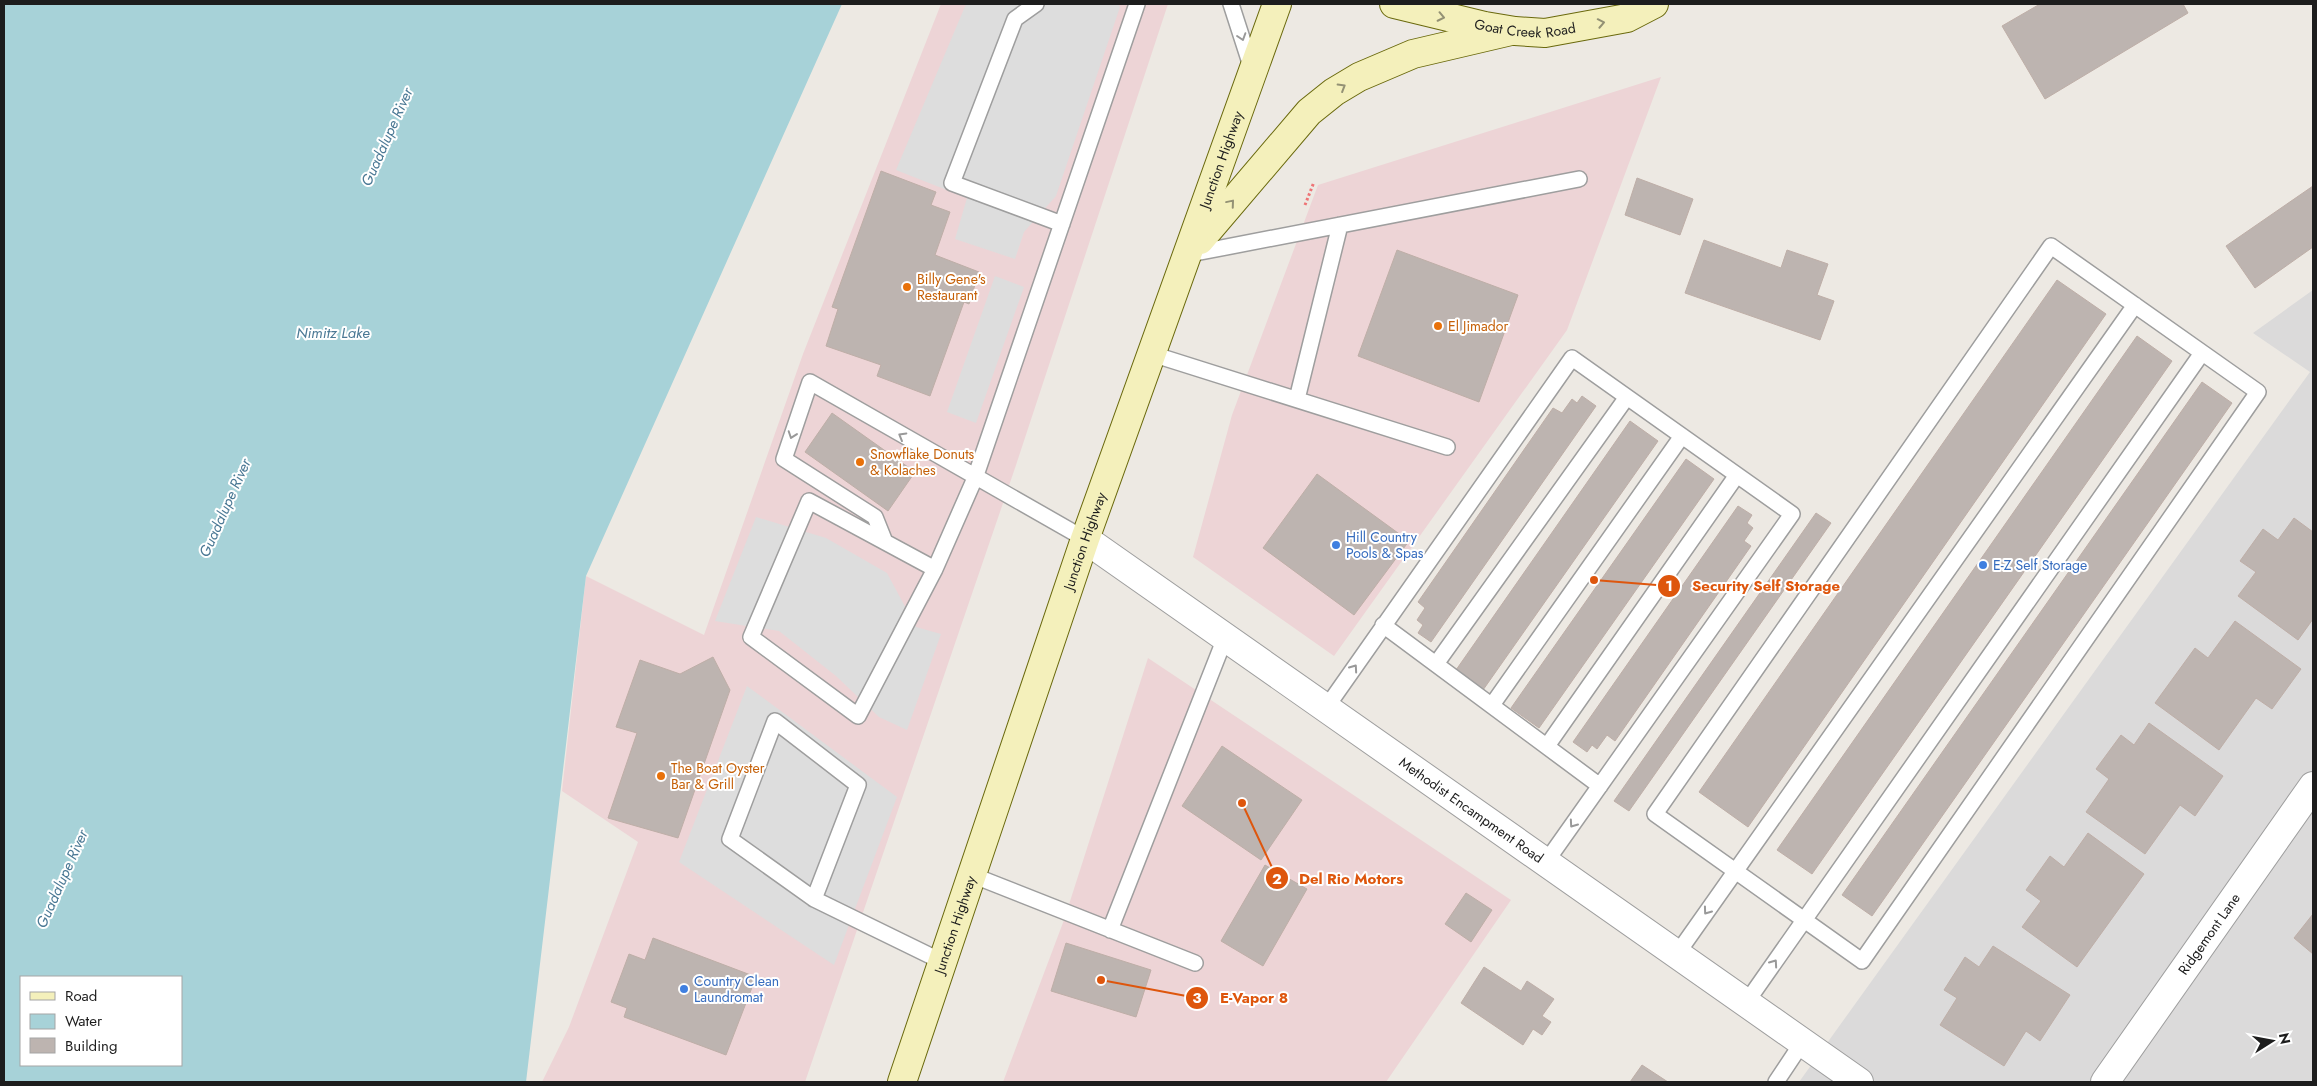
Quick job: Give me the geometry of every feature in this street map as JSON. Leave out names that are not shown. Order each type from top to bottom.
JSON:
[{"type":"main road","name":"Junction Highway","points":[[902,1082],[1085,539],[1277,4]]},
{"type":"main road","name":"Goat Creek Road","points":[[1394,4],[1433,15],[1511,31],[1545,32],[1627,18],[1654,4]]},
{"type":"main road","points":[[1188,254],[1282,141],[1309,112],[1334,92],[1359,77],[1414,54],[1511,31]]},
{"type":"street","name":"Methodist Encampment Road","points":[[1085,539],[1859,1082]]},
{"type":"street","name":"Ridgemont Lane","points":[[2105,1082],[2313,786]]},
{"type":"lane","points":[[1036,4],[1015,19],[952,183],[1062,224]]},
{"type":"lane","points":[[935,569],[809,501],[752,637],[858,716],[935,569],[975,478],[1137,4]]},
{"type":"lane","points":[[1231,4],[1253,70]]},
{"type":"lane","points":[[1188,254],[1579,179]]},
{"type":"lane","points":[[1297,399],[1340,225]]},
{"type":"lane","points":[[2051,246],[2135,305],[2258,392],[1862,961],[1655,814],[2051,246]]},
{"type":"lane","points":[[1677,954],[2135,305]]},
{"type":"lane","points":[[1746,1003],[2202,353]]},
{"type":"lane","points":[[1152,354],[1447,447]]},
{"type":"lane","points":[[1326,708],[1572,358],[1792,514],[1546,862]]},
{"type":"lane","points":[[885,542],[875,518],[784,459],[810,382],[975,478],[1085,539]]},
{"type":"lane","points":[[1436,664],[1627,397]]},
{"type":"lane","points":[[1492,705],[1682,436]]},
{"type":"lane","points":[[1547,746],[1736,475]]},
{"type":"lane","points":[[1383,625],[1600,786]]},
{"type":"lane","points":[[1110,930],[1225,638]]},
{"type":"lane","points":[[814,899],[858,785],[775,721],[730,839],[814,899],[943,962]]},
{"type":"lane","points":[[972,875],[1195,963]]},
{"type":"lane","points":[[1776,1082],[1802,1043]]},
{"type":"shaded area","points":[[941,4],[1168,4],[1015,468],[805,1082],[542,1082],[569,1027],[638,842],[562,791],[586,576],[704,635],[803,354]]},
{"type":"shaded area","points":[[966,4],[1118,4],[1120,7],[1056,196],[1024,232],[1015,259],[955,239],[967,198],[896,170]]},
{"type":"shaded area","points":[[1661,77],[1567,330],[1334,656],[1193,557],[1232,415],[1318,185]]},
{"type":"shaded area","points":[[995,276],[1024,287],[976,423],[947,412]]},
{"type":"shaded area","points":[[2313,290],[2313,1082],[1799,1082],[2310,372],[2253,333]]},
{"type":"shaded area","points":[[756,517],[826,538],[887,573],[916,627],[941,634],[907,730],[879,717],[836,676],[779,631],[715,621]]},
{"type":"shaded area","points":[[1148,658],[1511,900],[1386,1082],[1003,1082],[1064,920]]},
{"type":"shaded area","points":[[747,686],[897,797],[834,965],[679,862]]},
{"type":"water","name":"Nimitz Lake","points":[[4,4],[842,4],[586,576],[526,1082],[4,1082]]},
{"type":"building","points":[[2040,4],[2183,4],[2188,13],[2045,99],[2002,26]]},
{"type":"building","name":"Billy Gene's Restaurant","points":[[881,171],[936,192],[931,205],[950,212],[935,255],[979,272],[969,304],[964,302],[930,396],[877,376],[881,365],[826,346],[838,309],[832,307]]},
{"type":"building","points":[[1637,178],[1693,199],[1680,235],[1625,215]]},
{"type":"building","points":[[2313,186],[2313,247],[2255,288],[2226,246]]},
{"type":"building","points":[[1704,240],[1781,268],[1787,250],[1828,264],[1817,295],[1834,301],[1820,340],[1685,293]]},
{"type":"building","name":"El Jimador","points":[[1397,250],[1518,295],[1479,402],[1358,356]]},
{"type":"building","points":[[2057,280],[2106,314],[1748,827],[1699,792]]},
{"type":"building","points":[[2137,336],[2172,361],[1812,874],[1777,850]]},
{"type":"building","points":[[2202,382],[2232,403],[1872,916],[1842,895]]},
{"type":"building","points":[[1582,396],[1596,406],[1431,642],[1418,633],[1423,625],[1417,620],[1425,608],[1418,602],[1553,408],[1562,413],[1572,399],[1577,403]]},
{"type":"building","name":"Snowflake Donuts & Kolaches","points":[[832,413],[915,472],[888,511],[805,452]]},
{"type":"building","points":[[1630,421],[1658,441],[1483,690],[1456,670]]},
{"type":"building","points":[[1686,459],[1714,479],[1539,728],[1511,708]]},
{"type":"building","name":"Hill Country Pools & Spas","points":[[1317,474],[1409,541],[1354,615],[1263,548]]},
{"type":"building","points":[[1738,506],[1752,515],[1747,523],[1753,528],[1744,541],[1751,546],[1615,741],[1607,735],[1597,749],[1592,745],[1587,752],[1573,742]]},
{"type":"building","points":[[1816,513],[1831,523],[1629,811],[1614,801]]},
{"type":"building","points":[[2294,518],[2313,532],[2313,619],[2298,640],[2238,596],[2256,572],[2240,561],[2263,529],[2278,540]]},
{"type":"building","points":[[2235,621],[2301,669],[2272,709],[2256,698],[2219,750],[2155,703],[2195,648],[2208,658]]},
{"type":"building","name":"The Boat Oyster Bar & Grill","points":[[713,657],[730,690],[678,838],[608,818],[637,733],[616,727],[640,660],[680,674]]},
{"type":"building","points":[[2149,723],[2223,776],[2195,816],[2180,805],[2145,854],[2086,812],[2109,779],[2096,769],[2121,735],[2134,745]]},
{"type":"building","points":[[1222,746],[1302,800],[1261,860],[1182,806]]},
{"type":"building","points":[[2088,833],[2144,874],[2077,967],[2022,927],[2041,901],[2026,890],[2050,856],[2064,867]]},
{"type":"building","points":[[1265,865],[1307,889],[1263,966],[1221,941]]},
{"type":"building","points":[[1466,893],[1492,910],[1471,942],[1445,924]]},
{"type":"building","points":[[2313,914],[2313,954],[2294,938]]},
{"type":"building","name":"Country Clean Laundromat","points":[[653,938],[756,977],[726,1055],[624,1017],[627,1008],[611,1002],[629,954],[645,960]]},
{"type":"building","points":[[1066,943],[1151,970],[1136,1017],[1051,991]]},
{"type":"building","points":[[1993,946],[2070,995],[2040,1041],[2026,1031],[2004,1066],[1940,1025],[1957,998],[1944,990],[1965,957],[1979,967]]},
{"type":"building","points":[[1484,967],[1521,991],[1527,981],[1554,999],[1542,1016],[1551,1022],[1542,1035],[1533,1029],[1523,1045],[1461,1003]]},
{"type":"building","points":[[1642,1065],[1668,1082],[1630,1082]]},
{"type":"place","name":"Billy Gene's Restaurant","points":[[907,287]]},
{"type":"place","name":"El Jimador","points":[[1438,326]]},
{"type":"place","name":"Snowflake Donuts & Kolaches","points":[[860,462]]},
{"type":"place","name":"Hill Country Pools & Spas","points":[[1336,545]]},
{"type":"place","name":"E-Z Self Storage","points":[[1983,565]]},
{"type":"place","name":"Security Self Storage","points":[[1594,580]]},
{"type":"place","name":"The Boat Oyster Bar & Grill","points":[[661,776]]},
{"type":"place","name":"Del Rio Motors","points":[[1242,803]]},
{"type":"place","name":"E-Vapor 8","points":[[1101,980]]},
{"type":"place","name":"Country Clean Laundromat","points":[[684,989]]},
{"type":"water label","name":"Guadalupe River","points":[[387,137]]},
{"type":"water label","name":"Guadalupe River","points":[[225,508]]},
{"type":"water label","name":"Guadalupe River","points":[[62,879]]}]
